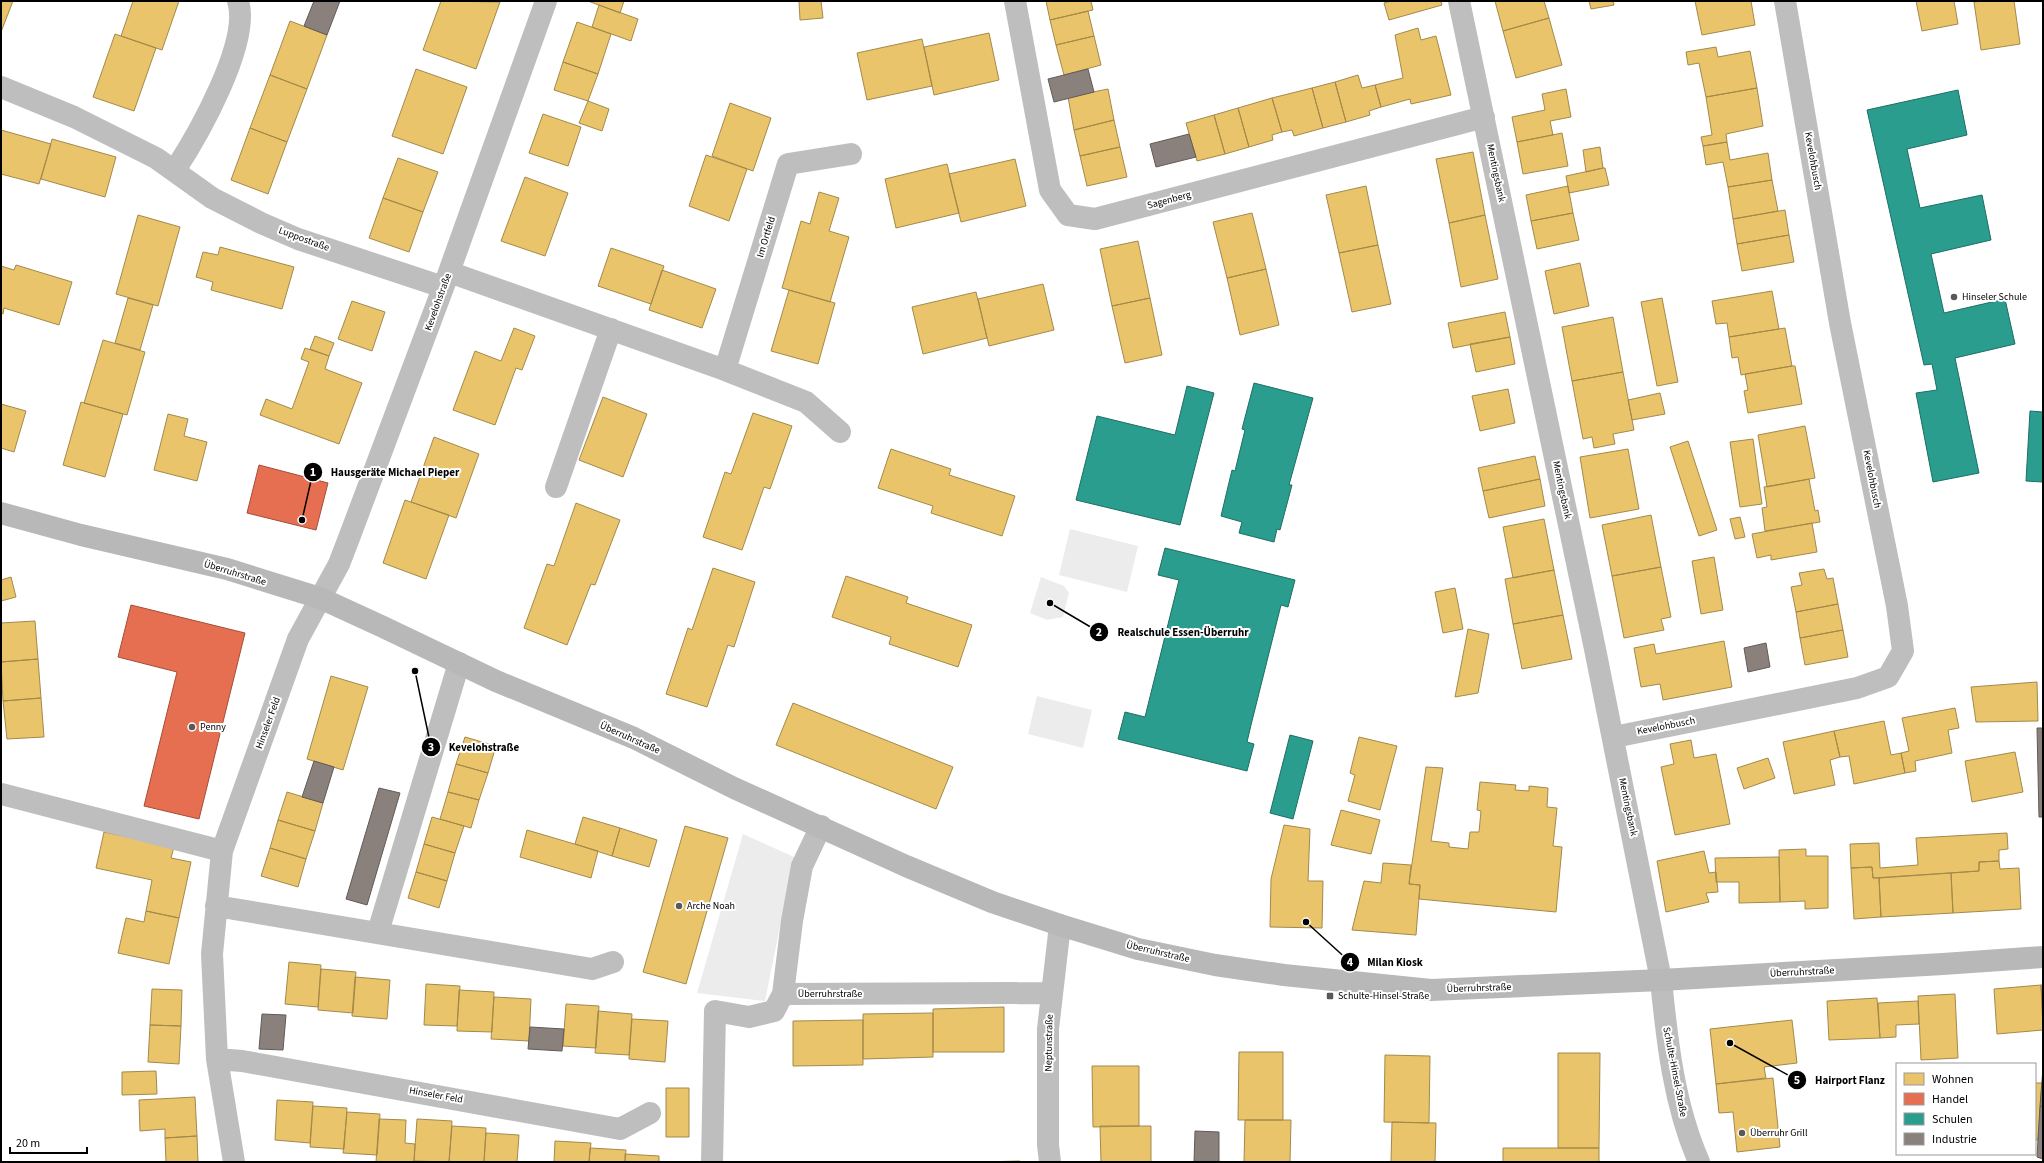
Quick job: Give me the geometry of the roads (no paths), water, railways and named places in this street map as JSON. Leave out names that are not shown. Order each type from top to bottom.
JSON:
[{"type":"main road","name":"Überruhrstraße","points":[[1,513],[81,535],[227,569],[320,598],[554,707],[634,738],[734,788],[906,866],[992,902],[1060,926],[1138,949],[1214,965],[1318,979],[1431,990],[1661,980],[2043,957]]},
{"type":"street","points":[[175,170],[207,117],[234,49],[241,23],[238,1]]},
{"type":"street","name":"Kevelohstraße","points":[[320,598],[342,558],[446,279],[546,1]]},
{"type":"street","name":"Sagenberg","points":[[1015,1],[1050,190],[1068,215],[1095,219],[1484,117]]},
{"type":"street","name":"Mentingsbank","points":[[1459,1],[1614,737],[1661,980]]},
{"type":"street","name":"Kevelohbusch","points":[[1614,737],[1857,688],[1888,677],[1903,651],[1897,606],[1840,322],[1785,1]]},
{"type":"street","name":"Luppostraße","points":[[1,87],[74,117],[156,158],[175,170],[212,198],[261,223],[298,239],[446,279]]},
{"type":"street","name":"Im Ortfeld","points":[[724,370],[788,164],[851,154]]},
{"type":"street","points":[[446,279],[611,329],[724,370],[806,402],[840,432]]},
{"type":"street","points":[[556,487],[611,329]]},
{"type":"street","name":"Hinseler Feld","points":[[234,1162],[218,1059],[212,954],[222,851],[298,639],[320,598]]},
{"type":"street","points":[[378,932],[459,663]]},
{"type":"street","points":[[1,794],[222,851]]},
{"type":"street","name":"Überruhrstraße","points":[[820,826],[802,866],[792,921],[783,994],[1051,993]]},
{"type":"street","points":[[216,906],[592,969],[613,962]]},
{"type":"street","name":"Neptunstraße","points":[[1050,1162],[1048,1145],[1048,1029],[1060,926]]},
{"type":"street","name":"Schulte-Hinsel-Straße","points":[[1661,980],[1667,1038],[1678,1096],[1691,1145],[1699,1162]]},
{"type":"street","points":[[712,1162],[715,1010],[749,1017],[774,1011],[783,994]]},
{"type":"street","name":"Hinseler Feld","points":[[218,1059],[242,1061],[620,1129],[650,1113]]},
{"type":"place","name":"Hinseler Schule","points":[[1954,297]]},
{"type":"place","name":"Hausgeräte Michael Pieper","points":[[302,520]]},
{"type":"place","name":"Realschule Essen-Überruhr","points":[[1050,603]]},
{"type":"place","name":"Kevelohstraße","points":[[415,671]]},
{"type":"place","name":"Penny","points":[[192,727]]},
{"type":"place","name":"Arche Noah","points":[[679,906]]},
{"type":"place","name":"Milan Kiosk","points":[[1306,922]]},
{"type":"place","name":"Schulte-Hinsel-Straße","points":[[1330,996]]},
{"type":"place","name":"Hairport Flanz","points":[[1730,1043]]},
{"type":"place","name":"Überruhr Grill","points":[[1742,1133]]}]
